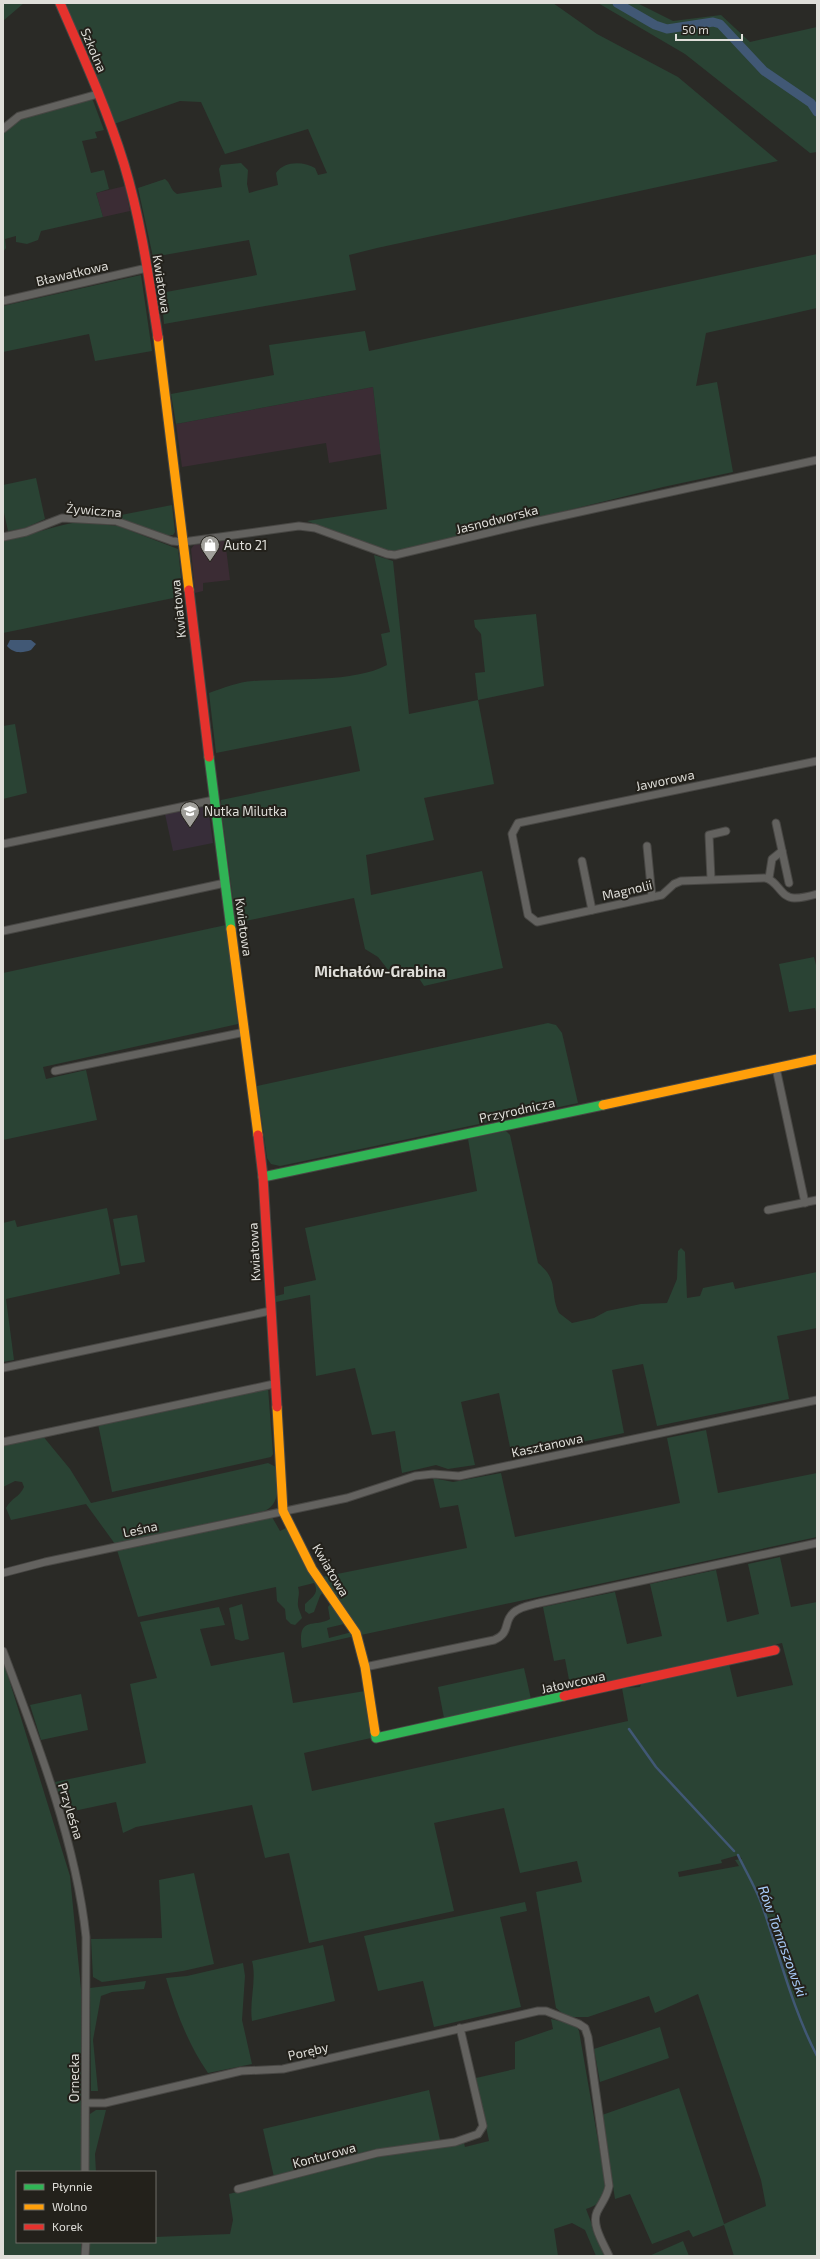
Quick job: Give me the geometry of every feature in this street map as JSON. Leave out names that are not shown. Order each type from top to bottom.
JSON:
[{"type":"street","name":"Szkolna","points":[[60,3],[104,106]]},
{"type":"street","points":[[3,129],[19,116],[98,94]]},
{"type":"street","name":"Kwiatowa","points":[[104,106],[124,165],[147,268],[167,398],[214,800],[245,1032],[262,1177],[283,1511],[312,1569],[354,1628],[365,1667],[376,1738]]},
{"type":"street","name":"Bławatkowa","points":[[3,301],[147,268]]},
{"type":"street","name":"Jasnodworska","points":[[183,542],[299,526],[315,528],[386,554],[395,555],[506,528],[817,460]]},
{"type":"street","name":"Żywiczna","points":[[3,537],[26,532],[62,518],[116,521],[172,541],[183,542]]},
{"type":"street","name":"Jaworowa","points":[[518,823],[817,761]]},
{"type":"street","points":[[3,844],[214,800]]},
{"type":"street","name":"Magnolii","points":[[518,823],[512,834],[528,915],[531,919],[537,922],[652,897],[665,893],[674,884],[681,881],[769,878]]},
{"type":"street","points":[[776,823],[789,882]]},
{"type":"street","points":[[711,879],[709,835],[726,831]]},
{"type":"street","points":[[647,846],[652,897]]},
{"type":"street","points":[[782,851],[772,859],[769,878],[785,895],[794,899],[817,894]]},
{"type":"street","points":[[582,861],[592,910]]},
{"type":"street","points":[[3,931],[225,882]]},
{"type":"street","points":[[55,1071],[245,1032]]},
{"type":"street","name":"Przyrodnicza","points":[[262,1177],[817,1059]]},
{"type":"street","points":[[776,1068],[805,1202]]},
{"type":"street","points":[[768,1210],[817,1200]]},
{"type":"street","points":[[3,1368],[270,1311]]},
{"type":"street","points":[[3,1442],[274,1384]]},
{"type":"street","name":"Kasztanowa","points":[[283,1511],[347,1498],[415,1476],[433,1474],[459,1476],[817,1400]]},
{"type":"street","name":"Leśna","points":[[3,1573],[45,1562],[283,1511]]},
{"type":"street","points":[[365,1667],[494,1640],[504,1633],[510,1617],[514,1612],[539,1603],[817,1543]]},
{"type":"street","name":"Jałowcowa","points":[[376,1738],[775,1650]]},
{"type":"street","name":"Przyleśna","points":[[3,1651],[50,1784],[75,1866],[86,1937],[86,1984]]},
{"type":"street","name":"Ornecka","points":[[85,2171],[86,1984]]},
{"type":"street","name":"Poręby","points":[[86,2103],[105,2103],[241,2071],[284,2069],[460,2028],[546,2011],[579,2024],[585,2028],[588,2037],[609,2186],[607,2196],[594,2220],[609,2256]]},
{"type":"street","name":"Konturowa","points":[[238,2189],[377,2153],[418,2148],[467,2139],[478,2134],[482,2126],[460,2028]]},
{"type":"street","points":[[85,2256],[86,2243]]},
{"type":"shaded area","points":[[125,186],[130,211],[103,217],[96,193]]},
{"type":"shaded area","points":[[373,387],[381,454],[329,463],[326,443],[182,467],[176,424]]},
{"type":"shaded area","points":[[225,540],[230,580],[203,583],[203,591],[195,593],[191,549],[194,545]]},
{"type":"shaded area","name":"Nutka Milutka","points":[[208,806],[213,843],[173,851],[165,814]]},
{"type":"green space","points":[[3,3],[24,3],[3,21]]},
{"type":"green space","points":[[66,3],[553,3],[597,34],[678,77],[778,161],[349,255],[356,290],[164,324],[161,293],[257,275],[249,240],[153,257],[138,188],[165,179],[173,191],[177,194],[222,187],[219,169],[221,165],[241,163],[248,170],[247,184],[249,193],[278,185],[276,173],[279,169],[289,164],[305,164],[315,168],[318,175],[327,173],[308,129],[225,154],[201,102],[180,101],[114,124]]},
{"type":"green space","points":[[598,3],[641,3],[639,4],[673,21],[721,15],[750,42],[817,27],[817,152],[810,153],[685,54]]},
{"type":"green space","points":[[92,98],[104,130],[95,132],[97,138],[82,141],[91,173],[104,170],[109,189],[96,193],[103,217],[41,231],[38,240],[27,244],[16,242],[16,236],[5,239],[6,248],[3,252],[3,134],[16,120]]},
{"type":"green space","points":[[817,254],[817,308],[706,333],[696,386],[717,382],[733,472],[663,487],[393,553],[307,521],[387,509],[373,387],[176,424],[171,394],[274,375],[269,345],[365,331],[369,351]]},
{"type":"green space","points":[[141,275],[152,351],[95,361],[89,334],[3,352],[3,306]]},
{"type":"green space","points":[[36,478],[45,519],[25,528],[8,531],[3,508],[3,485]]},
{"type":"green space","points":[[172,505],[175,532],[173,535],[165,535],[122,519],[121,515]]},
{"type":"green space","points":[[78,522],[118,526],[178,549],[183,596],[3,633],[3,541]]},
{"type":"green space","points":[[374,555],[393,561],[409,714],[478,700],[494,784],[424,798],[434,840],[366,855],[371,895],[482,871],[503,968],[424,986],[415,972],[389,971],[378,957],[365,949],[354,898],[236,923],[222,815],[221,800],[360,771],[351,726],[216,753],[209,693],[247,682],[322,679],[357,675],[373,671],[387,665],[381,634],[390,632]]},
{"type":"green space","points":[[536,614],[544,686],[478,700],[475,673],[485,672],[481,634],[475,627],[474,620]]},
{"type":"green space","points":[[15,724],[27,793],[3,799],[3,726]]},
{"type":"green space","points":[[226,925],[238,1024],[43,1067],[46,1079],[86,1070],[97,1120],[3,1140],[3,973]]},
{"type":"green space","points":[[814,957],[817,969],[817,1016],[815,1008],[789,1012],[779,964]]},
{"type":"green space","points":[[548,1023],[556,1025],[562,1033],[578,1103],[280,1166],[271,1164],[267,1158],[257,1086]]},
{"type":"green space","points":[[506,1131],[510,1135],[538,1263],[545,1269],[552,1281],[556,1306],[559,1313],[572,1323],[594,1318],[607,1311],[641,1304],[667,1303],[677,1279],[678,1251],[681,1248],[685,1252],[687,1298],[700,1296],[703,1288],[733,1282],[735,1289],[817,1272],[817,1328],[777,1336],[789,1399],[657,1426],[643,1364],[612,1370],[624,1433],[512,1457],[499,1393],[461,1402],[475,1465],[448,1469],[436,1465],[402,1473],[395,1431],[372,1435],[355,1368],[316,1376],[310,1295],[276,1302],[276,1296],[284,1294],[284,1287],[316,1280],[305,1228],[477,1191],[468,1139]]},
{"type":"green space","points":[[107,1208],[120,1274],[6,1299],[14,1360],[3,1362],[3,1223],[15,1220],[17,1227]]},
{"type":"green space","points":[[137,1215],[145,1262],[121,1266],[113,1219]]},
{"type":"green space","points":[[268,1388],[273,1454],[271,1457],[112,1492],[98,1424]]},
{"type":"green space","points":[[706,1430],[718,1493],[817,1473],[817,1537],[361,1635],[322,1577],[467,1548],[458,1505],[440,1508],[433,1478],[453,1482],[501,1473],[515,1537],[680,1503],[667,1438]]},
{"type":"green space","points":[[42,1435],[70,1469],[91,1503],[268,1463],[276,1467],[276,1498],[270,1508],[264,1511],[115,1544],[86,1504],[11,1520],[6,1508],[24,1487],[22,1482],[15,1481],[3,1487],[3,1444]]},
{"type":"green space","points":[[272,1517],[280,1531],[286,1528],[323,1592],[314,1612],[309,1614],[305,1611],[305,1604],[316,1592],[316,1586],[314,1583],[298,1587],[298,1606],[302,1618],[295,1625],[291,1624],[286,1619],[285,1609],[277,1601],[276,1587],[138,1617],[117,1550]]},
{"type":"green space","points":[[780,1557],[791,1607],[817,1602],[817,2256],[734,2256],[724,2225],[693,2237],[689,2230],[652,2244],[630,2194],[615,2199],[602,2115],[679,2088],[724,2224],[766,2206],[761,2180],[698,1994],[655,2013],[649,1996],[588,2017],[567,2017],[556,2008],[536,1892],[582,1882],[577,1861],[520,1873],[504,1808],[434,1823],[454,1911],[309,1943],[289,1853],[265,1858],[252,1805],[136,1827],[123,1833],[116,1802],[69,1812],[67,1804],[63,1806],[55,1782],[146,1763],[130,1684],[157,1678],[140,1622],[219,1607],[225,1625],[200,1629],[211,1666],[284,1652],[293,1703],[365,1691],[371,1738],[304,1753],[312,1791],[628,1721],[622,1688],[640,1687],[641,1684],[729,1664],[737,1697],[793,1685],[782,1643],[571,1690],[565,1659],[554,1661],[543,1607],[615,1592],[627,1644],[662,1636],[650,1584],[716,1570],[727,1622],[759,1614],[748,1564]],"holes":[[[739,1855],[742,1859],[735,1860],[739,1866],[679,1877],[678,1872],[722,1863],[721,1860]]]},
{"type":"green space","points":[[331,1603],[344,1624],[327,1628],[329,1638],[352,1632],[355,1636],[302,1648],[302,1631],[308,1624],[330,1619],[328,1607]]},
{"type":"green space","points":[[242,1604],[249,1639],[242,1641],[235,1639],[229,1608]]},
{"type":"green space","points":[[3,1660],[70,1876],[81,1989],[82,2171],[16,2171],[16,2243],[81,2243],[81,2256],[3,2256]]},
{"type":"green space","points":[[524,1668],[531,1699],[444,1718],[438,1687]]},
{"type":"green space","points":[[81,1694],[88,1730],[41,1740],[30,1705]]},
{"type":"green space","points":[[194,1873],[214,1964],[183,1971],[102,1982],[93,1977],[91,1939],[162,1938],[159,1880]]},
{"type":"green space","points":[[525,1902],[527,1911],[500,1917],[521,2007],[434,2027],[423,1981],[378,1991],[364,1936]]},
{"type":"green space","points":[[323,1945],[335,2001],[252,2021],[251,2006],[254,1976],[252,1961]]},
{"type":"green space","points":[[243,1963],[245,1976],[242,2020],[252,2064],[208,2073],[194,2051],[183,2027],[166,1978],[187,1976]]},
{"type":"green space","points":[[146,1981],[144,1989],[112,1992],[101,1996],[93,2040],[98,2091],[91,2091],[90,1988]]},
{"type":"green space","points":[[551,2019],[576,2025],[579,2031],[606,2187],[604,2196],[600,2202],[586,2209],[604,2256],[596,2256],[585,2230],[572,2223],[554,2229],[558,2256],[89,2256],[89,2243],[156,2243],[156,2237],[230,2234],[233,2220],[229,2194],[368,2158],[464,2143],[465,2147],[489,2141],[476,2078],[515,2069],[515,2042],[553,2029]]},
{"type":"green space","points":[[660,2027],[669,2058],[600,2082],[594,2049]]},
{"type":"green space","points":[[429,2090],[440,2140],[370,2153],[274,2177],[263,2129]]},
{"type":"green space","points":[[96,2110],[106,2110],[95,2154],[96,2171],[88,2171],[90,2114]]},
{"type":"green space","points":[[683,2241],[689,2256],[649,2256]]},
{"type":"water","points":[[10,640],[31,640],[36,644],[31,650],[19,652],[10,649],[7,646]]},
{"type":"waterway","points":[[617,3],[655,25],[667,29],[713,22],[720,24],[764,71],[811,103],[817,112]]},
{"type":"waterway","name":"Rów Tomaszowski","points":[[629,1729],[656,1767],[734,1851]]},
{"type":"waterway","name":"Rów Tomaszowski","points":[[738,1855],[760,1899],[793,2001],[817,2056]]},
{"type":"traffic: fast","points":[[209,757],[231,929]]},
{"type":"traffic: fast","points":[[263,1177],[603,1105]]},
{"type":"traffic: fast","points":[[375,1732],[376,1738],[564,1696]]},
{"type":"traffic: slow","points":[[158,337],[189,590]]},
{"type":"traffic: slow","points":[[231,929],[258,1135]]},
{"type":"traffic: slow","points":[[603,1105],[817,1059]]},
{"type":"traffic: slow","points":[[277,1407],[283,1511],[312,1569],[356,1633],[365,1667],[375,1732]]},
{"type":"traffic: jam","points":[[60,3],[102,103],[124,164],[140,228],[158,337]]},
{"type":"traffic: jam","points":[[189,590],[209,757]]},
{"type":"traffic: jam","points":[[258,1135],[263,1177],[277,1407]]},
{"type":"traffic: jam","points":[[564,1696],[775,1650]]},
{"type":"place","name":"Auto 21","points":[[210,562]]},
{"type":"place","name":"Nutka Milutka","points":[[190,828]]},
{"type":"district","name":"Michałów-Grabina","points":[[380,971]]}]
